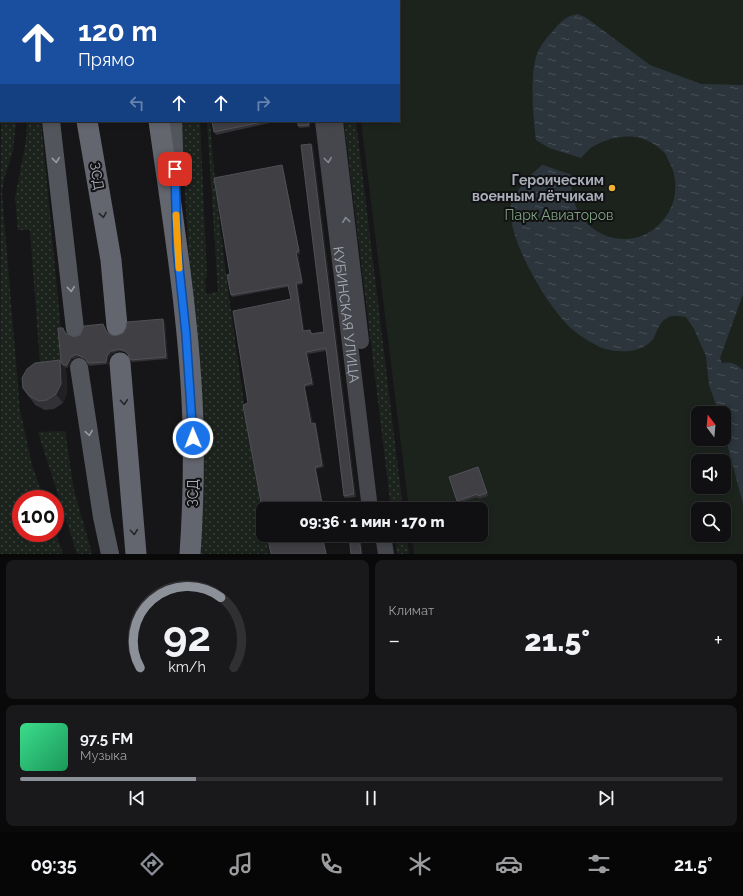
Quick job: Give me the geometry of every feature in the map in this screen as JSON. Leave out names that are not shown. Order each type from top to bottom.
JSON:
[{"type":"highway","name":"ЗСД","points":[[87,122],[111,260],[117,326]]},
{"type":"highway","name":"ЗСД","points":[[159,122],[177,248],[193,424],[193,509],[190,554]]},
{"type":"highway","points":[[120,363],[136,554]]},
{"type":"main road","points":[[51,122],[75,329]]},
{"type":"main road","points":[[173,122],[177,248]]},
{"type":"main road","name":"КУБИНСКАЯ УЛИЦА","points":[[323,122],[369,502]]},
{"type":"main road","name":"КУБИНСКАЯ УЛИЦА","points":[[335,122],[379,502]]},
{"type":"main road","points":[[79,367],[102,517],[110,554]]},
{"type":"main road","points":[[374,542],[376,554]]},
{"type":"main road","points":[[385,542],[386,554]]},
{"type":"green space","name":"Парк Авиаторов","points":[[400,0],[743,0],[743,554],[414,554],[413,542],[488,542],[488,502],[408,502],[361,122],[400,122]]},
{"type":"green space","points":[[1,122],[16,122],[13,151],[4,179],[2,194],[20,410],[32,465],[41,490],[12,490],[12,542],[59,542],[63,554],[0,554]]},
{"type":"green space","points":[[27,122],[41,122],[64,362],[40,364],[30,230],[18,230],[15,198],[26,141]]},
{"type":"green space","points":[[180,122],[200,122],[207,277],[205,278],[206,294],[218,292],[207,122],[210,122],[221,235],[231,311],[249,438],[260,502],[256,502],[256,542],[267,542],[269,554],[200,554],[194,328]]},
{"type":"green space","points":[[344,122],[356,122],[402,502],[390,502]]},
{"type":"green space","points":[[65,431],[74,490],[92,554],[77,554],[64,513],[64,490],[57,490],[38,432]]},
{"type":"green space","points":[[395,542],[407,542],[409,554],[397,554]]},
{"type":"water","points":[[577,14],[585,17],[650,65],[701,84],[743,85],[743,294],[720,358],[722,363],[729,362],[743,370],[743,504],[728,446],[731,446],[731,406],[716,406],[709,385],[706,356],[694,329],[686,317],[667,317],[661,323],[653,339],[648,344],[636,350],[615,351],[602,348],[573,330],[552,306],[531,272],[515,235],[511,218],[512,200],[524,183],[543,165],[572,175],[572,196],[579,213],[590,226],[604,235],[621,239],[638,237],[653,229],[667,215],[674,201],[675,185],[673,169],[664,152],[648,141],[641,138],[625,136],[609,139],[592,147],[581,158],[549,148],[536,140],[533,109],[533,76],[536,57],[543,43],[558,25],[566,18]]},
{"type":"building","points":[[212,122],[262,122],[214,132]]},
{"type":"building","points":[[298,122],[308,122],[309,125],[298,126]]},
{"type":"building","points":[[311,144],[354,494],[344,496],[326,348],[306,352],[312,383],[304,385],[311,424],[315,423],[322,465],[315,467],[322,502],[261,502],[243,405],[248,403],[233,311],[291,299],[288,285],[231,295],[227,275],[230,274],[214,178],[282,165],[299,251],[296,252],[302,282],[296,283],[303,331],[310,330],[311,334],[324,332],[301,145]]},
{"type":"building","points":[[163,319],[166,357],[130,360],[128,354],[123,350],[118,349],[111,351],[107,356],[106,362],[88,363],[85,358],[76,354],[71,357],[67,365],[63,365],[61,362],[58,328],[63,328],[65,333],[74,337],[80,335],[84,326],[103,324],[106,331],[111,335],[116,336],[123,333],[127,322]]},
{"type":"building","points":[[60,360],[61,384],[56,394],[47,400],[39,401],[29,396],[23,388],[22,378],[27,369],[35,363]]},
{"type":"building","points":[[478,467],[487,493],[478,496],[477,494],[457,501],[449,477]]},
{"type":"building","points":[[268,542],[323,542],[326,554],[271,554]]},
{"type":"building","points":[[350,542],[360,542],[361,554],[351,554]]},
{"type":"slow traffic","points":[[176,215],[179,268]]},
{"type":"place","name":"Героическим военным лётчикам","points":[[612,188]]},
{"type":"route","points":[[175,169],[177,248],[186,334],[193,438]]}]
